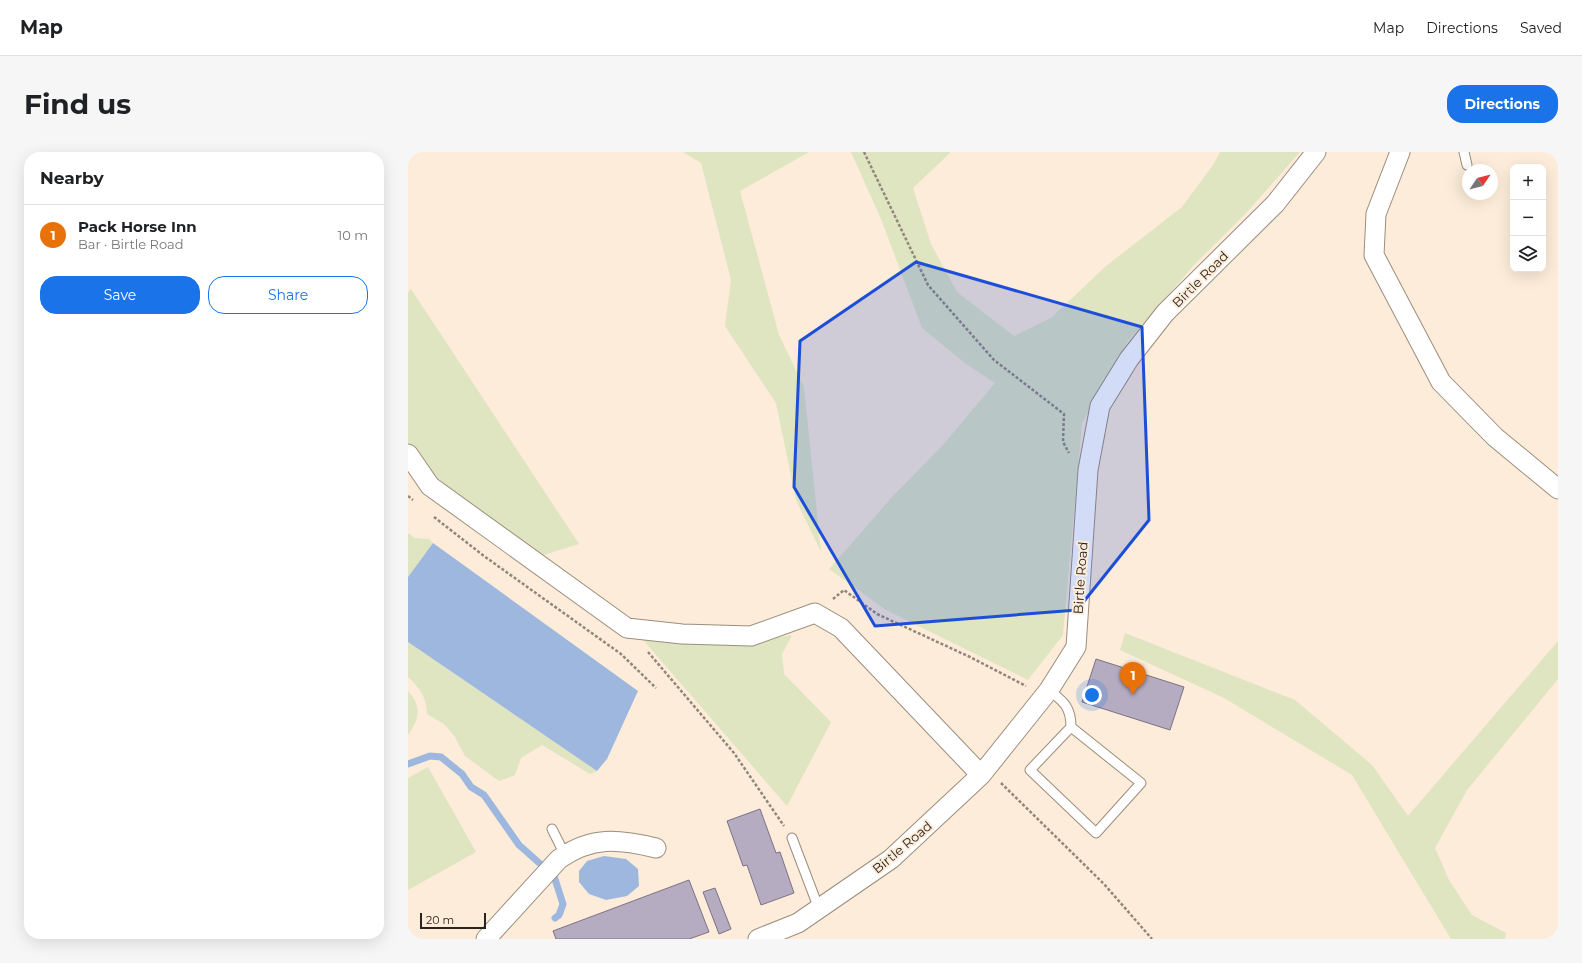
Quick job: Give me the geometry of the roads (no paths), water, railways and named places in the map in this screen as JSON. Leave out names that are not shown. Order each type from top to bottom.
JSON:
[{"type":"street","name":"Birtle Road","points":[[758,939],[798,923],[891,859],[984,772],[1047,693],[1076,647],[1088,470],[1100,406],[1129,359],[1165,313],[1275,204],[1316,152]]},
{"type":"street","points":[[1400,152],[1376,214],[1374,255],[1441,382],[1495,437],[1558,489]]},
{"type":"street","points":[[408,454],[430,486],[628,628],[682,634],[751,636],[815,613],[841,628],[984,772]]},
{"type":"street","points":[[486,939],[562,857],[580,847],[606,840],[629,842],[656,848]]},
{"type":"lane","points":[[1464,152],[1467,164]]},
{"type":"lane","points":[[1047,693],[1064,702],[1071,715],[1071,727],[1030,770],[1096,832],[1141,783],[1071,727]]},
{"type":"lane","points":[[552,829],[562,857]]},
{"type":"lane","points":[[792,838],[819,909]]},
{"type":"water","points":[[433,543],[638,691],[607,759],[597,771],[408,642],[408,577]]},
{"type":"water","points":[[604,856],[626,859],[638,869],[639,886],[627,896],[606,900],[589,894],[579,882],[579,871],[587,861]]},
{"type":"waterway","points":[[408,764],[430,756],[441,757],[462,774],[471,787],[484,795],[519,845],[554,876],[563,904],[559,915],[555,918]]},
{"type":"place","name":"Pack Horse Inn","points":[[1133,695]]}]
